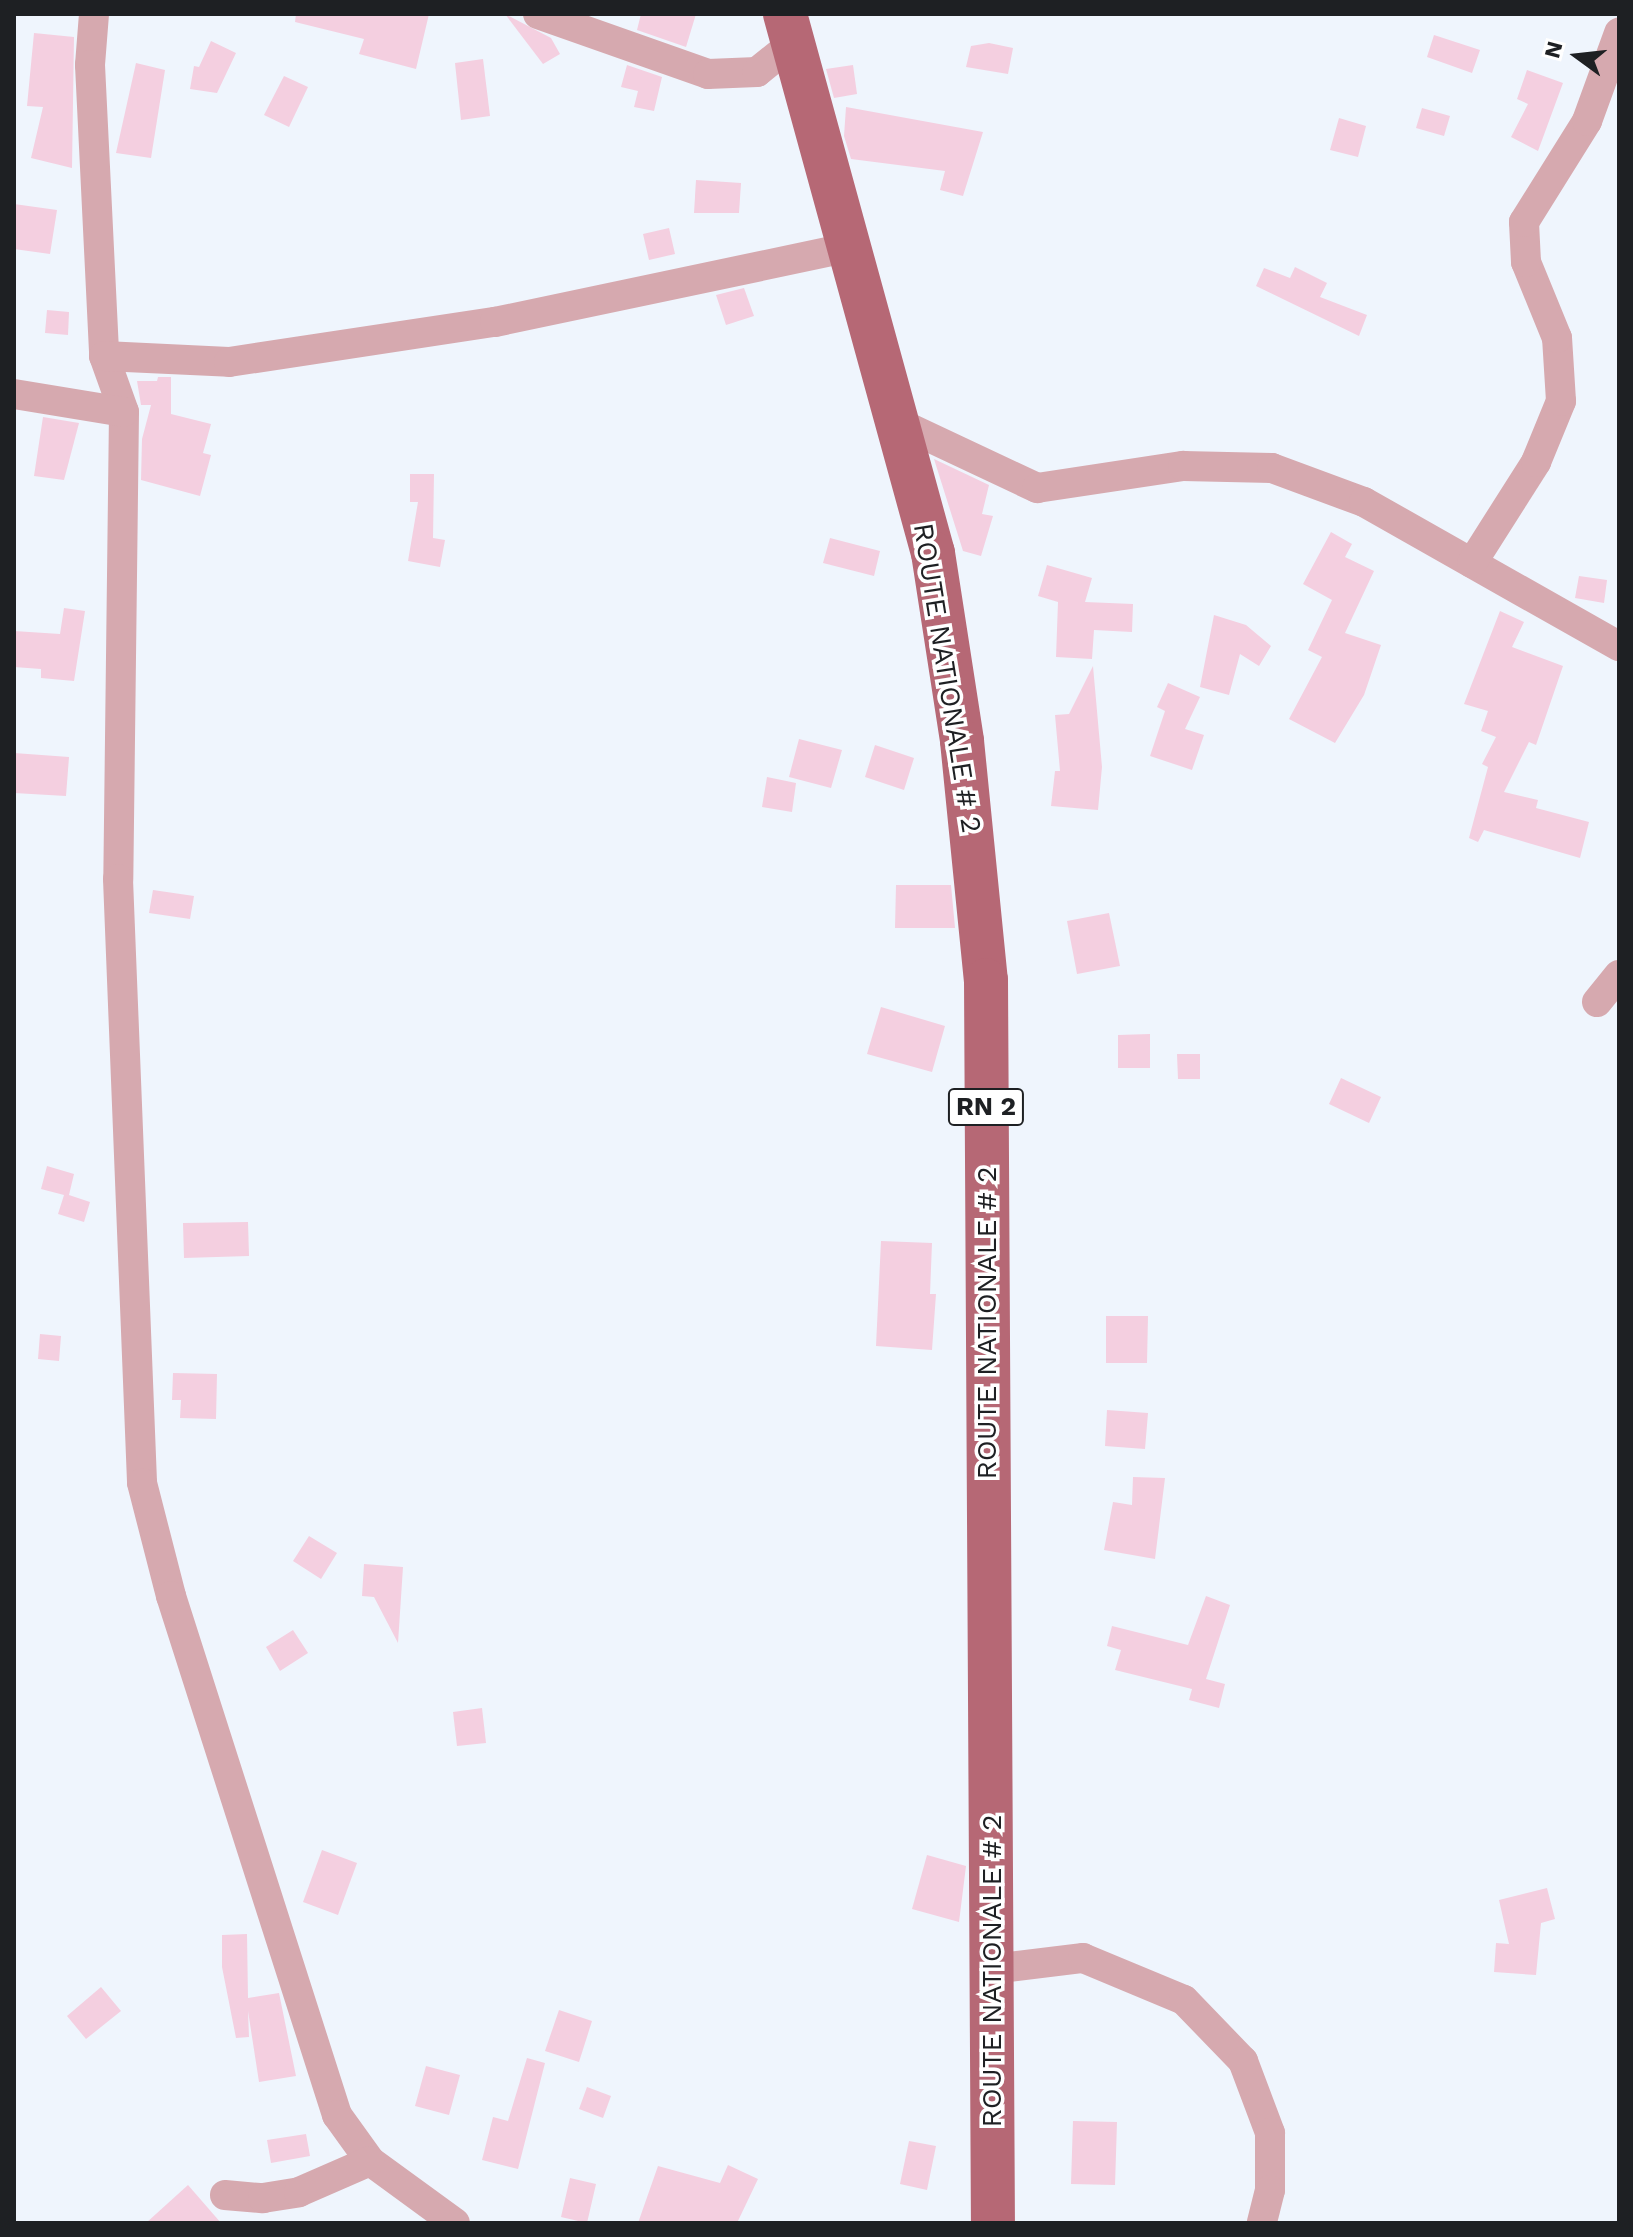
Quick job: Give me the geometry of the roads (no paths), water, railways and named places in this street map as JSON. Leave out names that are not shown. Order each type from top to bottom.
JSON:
[{"type":"main road","name":"ROUTE NATIONALE # 2","points":[[789,29],[933,553],[962,741],[986,980],[993,2223]]},
{"type":"street","points":[[94,14],[90,65],[104,356],[124,412],[118,879],[142,1483],[171,1596],[312,2047],[337,2115],[370,2161],[455,2223]]},
{"type":"street","points":[[538,14],[708,74],[757,72],[789,29]]},
{"type":"street","points":[[1472,563],[1536,462],[1561,401],[1557,338],[1526,262],[1524,222],[1587,121],[1619,33]]},
{"type":"street","points":[[104,356],[229,362],[495,322],[851,247]]},
{"type":"street","points":[[14,394],[124,412]]},
{"type":"street","points":[[899,423],[1037,488],[1183,466],[1272,468],[1364,502],[1619,646]]},
{"type":"street","points":[[1597,1002],[1619,975]]},
{"type":"street","points":[[992,1969],[1083,1958],[1184,2000],[1243,2061],[1270,2133],[1270,2190],[1262,2223]]},
{"type":"street","points":[[225,2195],[263,2198],[299,2192],[370,2161]]}]
